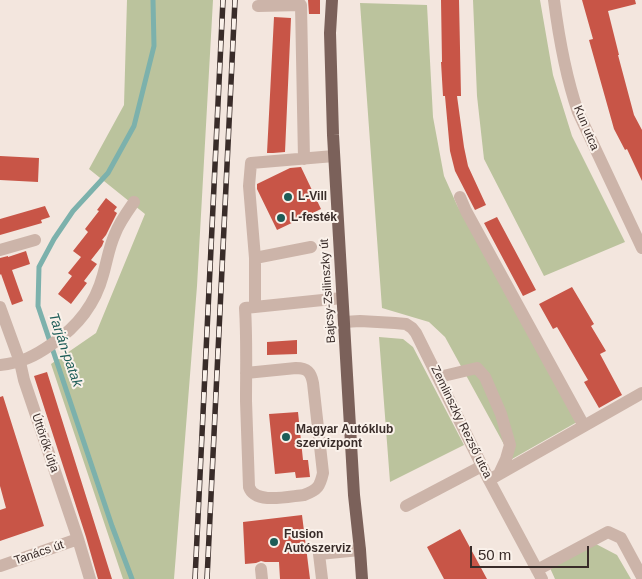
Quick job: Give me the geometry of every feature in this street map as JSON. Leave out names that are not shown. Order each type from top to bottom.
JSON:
[{"type":"main road","name":"Bajcsy-Zsilinszky út","points":[[332,0],[330,33],[334,156],[354,495],[362,579]]},
{"type":"street","name":"Kun utca","points":[[554,0],[563,62],[578,112],[642,248]]},
{"type":"street","points":[[258,6],[301,5],[304,159]]},
{"type":"street","points":[[255,307],[255,258],[249,186],[250,163],[334,156]]},
{"type":"street","points":[[460,198],[584,426]]},
{"type":"street","points":[[0,365],[20,362],[39,353],[62,338],[78,323],[90,304],[102,277],[118,227],[134,202]]},
{"type":"street","points":[[0,250],[35,240]]},
{"type":"street","points":[[255,258],[311,247]]},
{"type":"street","points":[[246,373],[303,368],[310,373],[313,383],[323,473],[321,484],[310,493],[267,498],[257,496],[249,487],[246,373],[247,335],[245,308],[342,298]]},
{"type":"street","name":"Úttörők útja","points":[[0,307],[20,362],[24,380],[90,579]]},
{"type":"street","name":"Zemlinszky Rezső utca","points":[[344,322],[360,321],[406,324],[420,338],[482,466],[494,477],[539,575]]},
{"type":"street","points":[[439,376],[477,368],[485,377],[502,414],[510,445],[506,460],[494,477]]},
{"type":"street","points":[[494,477],[642,393]]},
{"type":"street","points":[[406,506],[482,466]]},
{"type":"street","points":[[539,575],[608,532],[621,538],[642,578]]},
{"type":"street","name":"Tanács út","points":[[0,566],[78,540]]},
{"type":"street","points":[[322,579],[319,554],[360,550]]},
{"type":"green space","points":[[127,0],[213,0],[197,286],[174,579],[123,579],[51,364],[96,333],[145,214],[89,169],[124,105]]},
{"type":"green space","points":[[473,0],[540,0],[553,75],[572,136],[625,242],[544,276],[484,159],[477,96]]},
{"type":"green space","points":[[360,3],[427,5],[433,117],[444,176],[457,205],[577,422],[512,459],[445,337],[429,322],[382,308]]},
{"type":"green space","points":[[379,337],[403,339],[413,347],[464,445],[390,482]]},
{"type":"green space","points":[[596,544],[617,555],[631,579],[555,579],[550,568]]},
{"type":"building","points":[[308,0],[320,0],[320,14],[309,14]]},
{"type":"building","points":[[441,0],[459,0],[461,96],[457,96],[468,166],[486,205],[475,210],[455,171],[450,151],[445,96],[443,96]]},
{"type":"building","points":[[582,0],[635,0],[636,4],[608,11],[634,115],[642,130],[642,181],[627,149],[625,150],[614,129],[589,40],[593,39]]},
{"type":"building","points":[[274,17],[291,18],[285,152],[267,153]]},
{"type":"building","points":[[0,156],[39,158],[38,182],[0,180]]},
{"type":"building","name":"L-Vill","points":[[301,167],[321,209],[277,230],[257,189],[257,184],[290,168]]},
{"type":"building","points":[[106,198],[117,207],[114,211],[117,213],[102,240],[104,241],[102,246],[91,260],[97,264],[84,281],[87,283],[71,304],[58,294],[72,276],[68,273],[81,257],[73,251],[88,232],[85,229]]},
{"type":"building","points":[[45,206],[50,217],[41,220],[42,223],[0,235],[0,219]]},
{"type":"building","points":[[497,217],[536,290],[523,296],[484,223]]},
{"type":"building","points":[[26,251],[30,264],[12,270],[23,301],[12,305],[0,275],[0,258]]},
{"type":"building","points":[[572,287],[594,324],[591,326],[606,351],[600,354],[622,395],[599,408],[584,382],[588,380],[557,327],[553,329],[539,304]]},
{"type":"building","points":[[297,340],[297,354],[267,355],[267,342]]},
{"type":"building","points":[[47,372],[112,579],[98,579],[34,376]]},
{"type":"building","points":[[3,396],[44,526],[0,541],[0,510],[6,508],[0,486],[0,397]]},
{"type":"building","name":"Magyar Autóklub szervizpont","points":[[298,412],[303,460],[308,460],[310,477],[296,478],[295,472],[275,474],[269,414]]},
{"type":"building","name":"Fusion Autószerviz","points":[[302,515],[310,579],[280,579],[279,562],[261,561],[245,564],[243,522]]},
{"type":"building","points":[[460,529],[487,579],[444,579],[427,547]]},
{"type":"waterway","name":"Tarján-patak","points":[[132,579],[112,526],[38,306],[39,267],[54,239],[73,211],[108,173],[134,126],[154,46],[153,0]]},
{"type":"railway","points":[[195,579],[223,0]]},
{"type":"railway","points":[[207,579],[235,0]]},
{"type":"place","name":"L-Vill","points":[[288,197]]},
{"type":"place","name":"L-festék","points":[[281,218]]},
{"type":"place","name":"Magyar Autóklub szervizpont","points":[[286,437]]},
{"type":"place","name":"Fusion Autószerviz","points":[[274,542]]}]
